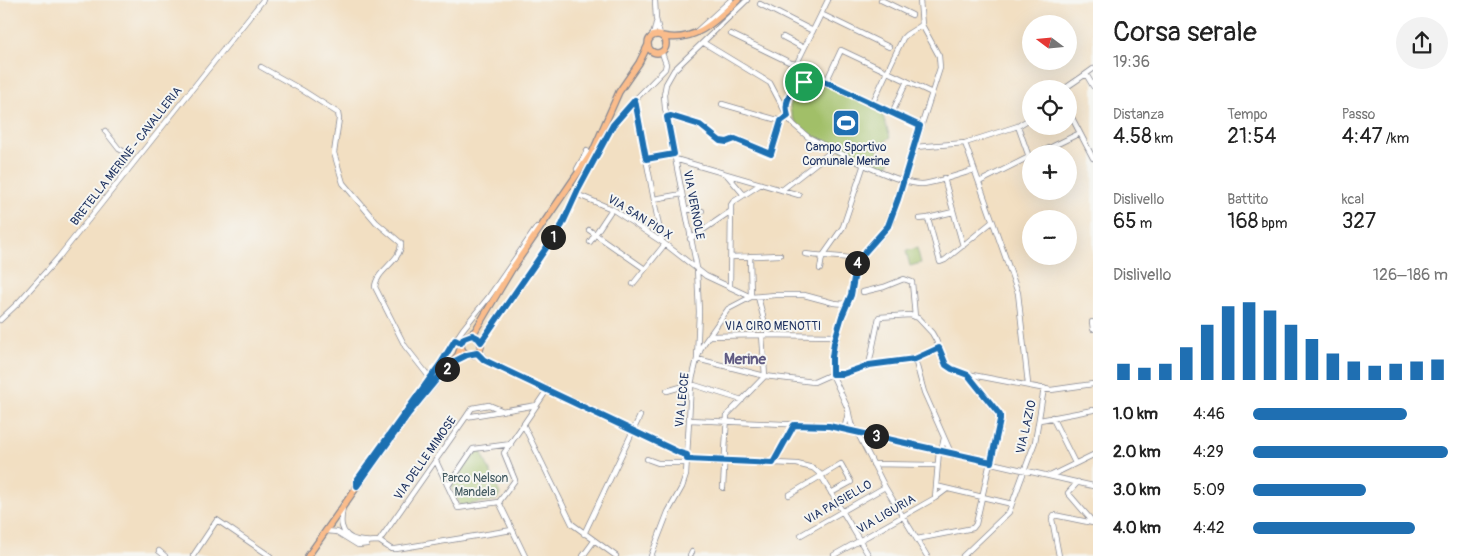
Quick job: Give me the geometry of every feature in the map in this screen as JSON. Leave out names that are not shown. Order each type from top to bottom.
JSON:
[{"type":"main road","points":[[308,556],[357,483],[409,413],[458,355],[459,343],[475,331],[512,268],[592,151],[620,92],[639,63],[651,37],[661,36],[669,38],[698,33],[715,22],[738,0]]},
{"type":"main road","points":[[661,36],[666,41],[666,47]]},
{"type":"main road","points":[[639,63],[649,55],[662,53],[666,47],[680,37]]},
{"type":"main road","points":[[648,45],[654,53]]},
{"type":"main road","points":[[453,362],[467,355],[479,352],[481,321]]},
{"type":"main road","points":[[468,336],[479,340]]},
{"type":"main road","points":[[459,343],[467,355]]},
{"type":"street","name":"BRETELLA MERINE - CAVALLERIA","points":[[0,320],[58,258],[263,0]]},
{"type":"street","points":[[651,37],[654,32],[656,19],[655,0]]},
{"type":"street","points":[[692,34],[731,0]]},
{"type":"street","name":"VIA VERNOLE","points":[[697,359],[699,312],[697,269],[674,157],[664,95],[668,79],[678,65],[704,43],[747,0]]},
{"type":"street","points":[[804,82],[798,61],[828,0]]},
{"type":"street","points":[[881,0],[912,14]]},
{"type":"street","points":[[920,0],[922,25],[941,62],[938,76],[888,226],[858,260],[851,295],[846,304],[836,336],[832,357],[832,374],[849,412],[851,424],[857,432],[884,487],[928,556]]},
{"type":"street","points":[[760,4],[813,30]]},
{"type":"street","points":[[821,14],[889,47]]},
{"type":"street","points":[[656,19],[661,36]]},
{"type":"street","points":[[872,104],[903,38],[922,25]]},
{"type":"street","points":[[730,34],[791,63],[798,64]]},
{"type":"street","points":[[783,38],[804,48]]},
{"type":"street","points":[[704,43],[770,83],[788,115],[801,132],[833,150],[904,181],[922,184],[974,170]]},
{"type":"street","points":[[826,82],[841,50],[932,93]]},
{"type":"street","points":[[479,340],[562,225],[576,194],[613,125],[661,74],[666,64],[662,53]]},
{"type":"street","points":[[261,67],[338,113],[339,119],[334,153],[343,183],[376,222],[401,243],[399,252],[376,281],[376,288],[404,346],[430,378]]},
{"type":"street","points":[[1077,80],[1093,69]]},
{"type":"street","points":[[1086,74],[1093,86]]},
{"type":"street","points":[[667,117],[696,123],[720,141],[727,142],[735,139],[771,154],[781,121],[788,115],[788,100],[792,92],[804,82],[816,80],[826,82],[920,126]]},
{"type":"street","points":[[892,113],[907,81]]},
{"type":"street","points":[[633,284],[663,243],[635,100]]},
{"type":"street","points":[[722,104],[781,121]]},
{"type":"street","points":[[914,147],[965,143],[1022,124]]},
{"type":"street","points":[[1018,126],[1025,145]]},
{"type":"street","points":[[1077,128],[1091,147],[1093,158]]},
{"type":"street","points":[[105,131],[119,149],[123,151]]},
{"type":"street","points":[[1056,145],[1080,134]]},
{"type":"street","points":[[965,143],[1018,293],[1028,384]]},
{"type":"street","points":[[782,190],[833,150]]},
{"type":"street","points":[[357,483],[430,378],[459,343],[463,329],[488,298],[563,191],[587,151]]},
{"type":"street","points":[[646,159],[674,157],[798,195]]},
{"type":"street","points":[[979,182],[1022,161]]},
{"type":"street","points":[[820,269],[822,257],[844,227],[864,164]]},
{"type":"street","points":[[726,174],[744,195]]},
{"type":"street","points":[[944,178],[963,246]]},
{"type":"street","points":[[730,287],[731,211],[733,202],[761,184]]},
{"type":"street","name":"VIA SAN PIO X","points":[[576,194],[612,209],[663,243],[697,269]]},
{"type":"street","points":[[654,199],[682,194]]},
{"type":"street","points":[[590,242],[612,209]]},
{"type":"street","points":[[685,209],[702,211]]},
{"type":"street","points":[[690,239],[731,211]]},
{"type":"street","points":[[918,219],[954,212]]},
{"type":"street","points":[[928,218],[940,262],[992,222]]},
{"type":"street","points":[[589,230],[645,269]]},
{"type":"street","points":[[805,254],[822,257],[846,256],[858,260]]},
{"type":"street","points":[[731,257],[780,255]]},
{"type":"street","points":[[697,269],[706,276],[751,298],[750,256]]},
{"type":"street","points":[[863,292],[884,287],[904,279],[912,282],[915,316]]},
{"type":"street","name":"VIA LECCE","points":[[651,556],[668,512],[686,476],[691,384],[697,359],[702,346],[728,309],[751,298],[776,295],[804,295],[834,303],[846,304]]},
{"type":"street","points":[[758,297],[768,335]]},
{"type":"street","points":[[869,365],[879,317],[910,315],[915,316],[932,333],[946,365],[952,369],[968,375],[1028,384],[1052,390],[1093,384]]},
{"type":"street","points":[[1092,322],[1093,329]]},
{"type":"street","points":[[463,329],[468,336]]},
{"type":"street","points":[[723,488],[728,415],[765,376],[762,335]]},
{"type":"street","name":"VIA CIRO MENOTTI","points":[[710,336],[836,336]]},
{"type":"street","points":[[697,359],[765,376],[814,382],[832,374],[843,374],[869,365],[915,359],[939,348]]},
{"type":"street","points":[[479,352],[484,360],[687,459]]},
{"type":"street","points":[[915,359],[924,392],[951,453]]},
{"type":"street","points":[[917,539],[974,527],[1000,418],[968,375]]},
{"type":"street","points":[[667,391],[691,384],[742,400]]},
{"type":"street","name":"VIA LAZIO","points":[[963,556],[1007,515],[1026,470],[1035,442],[1044,388]]},
{"type":"street","points":[[436,461],[458,508],[499,502],[515,480],[504,453],[547,390]]},
{"type":"street","name":"VIA DELLE MIMOSE","points":[[377,541],[436,461],[466,416],[538,405]]},
{"type":"street","points":[[1040,420],[1092,410],[1093,416]]},
{"type":"street","points":[[844,430],[849,412]]},
{"type":"street","points":[[584,534],[640,416]]},
{"type":"street","points":[[1052,417],[1074,464]]},
{"type":"street","points":[[689,420],[829,426],[1093,486]]},
{"type":"street","points":[[773,463],[794,425]]},
{"type":"street","points":[[524,426],[572,524],[616,556]]},
{"type":"street","points":[[935,498],[939,451],[942,448],[944,437]]},
{"type":"street","points":[[448,486],[473,449],[511,444]]},
{"type":"street","points":[[1050,476],[1093,455]]},
{"type":"street","points":[[647,460],[658,463],[687,459],[802,464],[813,468],[821,475],[869,556]]},
{"type":"street","points":[[789,495],[841,464],[852,482],[831,493]]},
{"type":"street","points":[[873,464],[938,465]]},
{"type":"street","points":[[1078,482],[1068,493],[1093,523]]},
{"type":"street","points":[[936,486],[1012,504]]},
{"type":"street","name":"VIA PAISIELLO","points":[[802,535],[884,487]]},
{"type":"street","name":"VIA LIGURIA","points":[[834,555],[935,498],[947,489]]},
{"type":"street","points":[[499,502],[525,556]]},
{"type":"street","points":[[341,525],[343,505]]},
{"type":"street","points":[[1059,556],[1052,516],[1056,515],[1093,523]]},
{"type":"street","points":[[192,556],[217,520],[270,556]]},
{"type":"street","points":[[332,521],[341,525],[347,535],[355,540],[361,542],[377,541],[393,550],[512,530]]},
{"type":"street","points":[[332,521],[337,532]]},
{"type":"street","points":[[326,531],[337,532],[358,545],[377,541]]},
{"type":"street","points":[[583,556],[594,541]]},
{"type":"street","points":[[158,551],[165,556]]},
{"type":"green space","name":"Campo Sportivo Comunale Merine","points":[[809,83],[817,83],[836,89],[882,113],[890,137],[877,151],[890,162],[886,169],[868,160],[866,162],[804,131],[798,125],[791,111],[791,98],[801,87]]},
{"type":"green space","points":[[917,248],[921,263],[910,266],[906,251]]},
{"type":"green space","name":"Parco Nelson Mandela","points":[[481,451],[500,494],[496,500],[460,506],[451,485],[474,452]]},
{"type":"place","name":"Campo Sportivo Comunale Merine","points":[[846,123]]},
{"type":"district","name":"Merine","points":[[745,359]]},
{"type":"route","points":[[816,80],[826,82],[920,126],[891,220],[884,232],[857,261],[851,295],[846,304],[834,343],[832,374],[843,374],[869,365],[915,359],[939,348],[946,365],[968,375],[1000,415],[991,462],[829,426],[794,425],[773,463],[687,459],[687,455],[484,360],[477,353],[467,355],[453,362],[436,380],[409,413],[357,486],[357,480],[441,363],[455,340],[461,343],[464,338],[472,335],[481,342],[562,225],[578,190],[613,125],[635,100],[646,159],[674,154],[667,117],[671,116],[700,125],[720,141],[727,142],[735,139],[771,154],[781,121],[788,116],[788,100],[798,85],[804,82],[816,80]]}]
